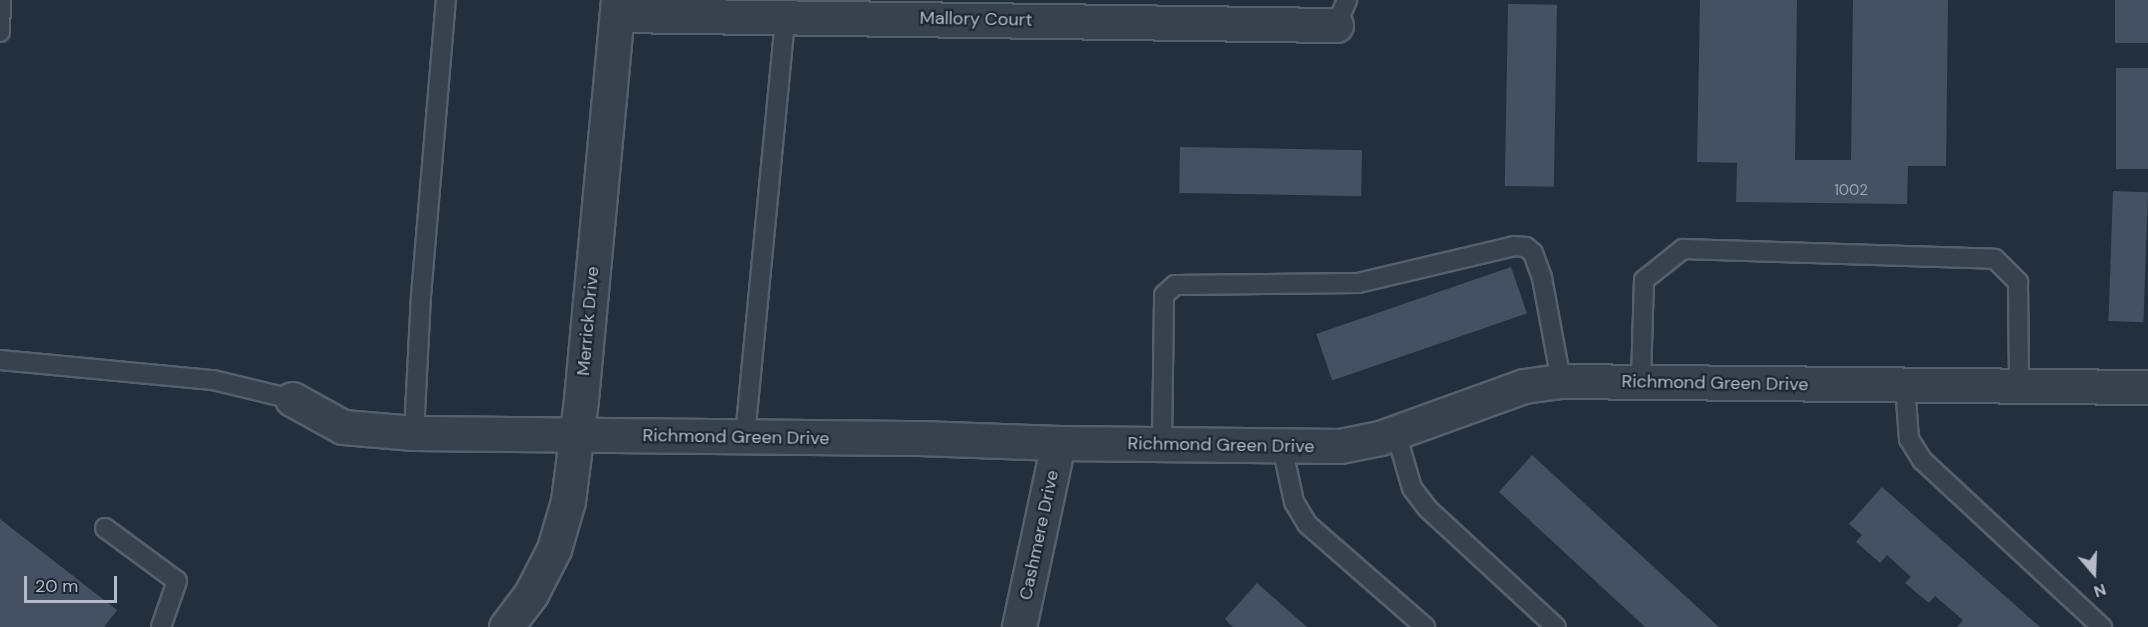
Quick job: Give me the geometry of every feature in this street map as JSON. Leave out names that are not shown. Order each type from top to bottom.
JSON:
[{"type":"street","name":"Mallory Court","points":[[618,7],[785,18],[1342,12]]},
{"type":"street","name":"Merrick Drive","points":[[506,627],[531,594],[554,549],[568,501],[618,7]]},
{"type":"street","name":"Richmond Green Drive","points":[[292,399],[343,427],[414,433],[919,438],[1058,443],[1340,446],[1396,433],[1524,386],[1562,381],[1641,380],[1905,386],[2148,387]]},
{"type":"street","name":"Cashmere Drive","points":[[1019,627],[1058,443]]},
{"type":"lane","points":[[0,32],[1,0]]},
{"type":"lane","points":[[414,433],[421,296],[446,0]]},
{"type":"lane","points":[[745,436],[785,18]]},
{"type":"lane","points":[[1162,444],[1164,295],[1174,285],[1358,283],[1514,246],[1526,247],[1533,254],[1542,278],[1562,381]]},
{"type":"lane","points":[[1641,380],[1644,280],[1683,249],[1995,259],[2018,282],[2019,386]]},
{"type":"lane","points":[[0,360],[213,380],[292,399]]},
{"type":"lane","points":[[1905,386],[1909,439],[1922,460],[2102,627]]},
{"type":"lane","points":[[1396,433],[1412,488],[1428,509],[1556,627]]},
{"type":"lane","points":[[1282,446],[1294,502],[1307,524],[1425,627]]},
{"type":"lane","points":[[105,528],[177,581],[161,627]]},
{"type":"building","points":[[1700,0],[1797,0],[1795,160],[1851,160],[1853,0],[1948,0],[1946,166],[1908,166],[1907,204],[1736,202],[1737,163],[1697,162]]},
{"type":"building","points":[[2115,0],[2148,0],[2148,43],[2115,43]]},
{"type":"building","points":[[1508,4],[1557,5],[1554,187],[1505,186]]},
{"type":"building","points":[[2116,68],[2148,68],[2148,169],[2116,169]]},
{"type":"building","points":[[1180,147],[1362,150],[1361,196],[1179,193]]},
{"type":"building","points":[[2113,191],[2148,192],[2143,322],[2108,321]]},
{"type":"building","points":[[1511,267],[1527,313],[1332,380],[1316,334]]},
{"type":"building","points":[[1532,455],[1719,627],[1645,627],[1499,492]]},
{"type":"building","points":[[1882,487],[2040,627],[1957,627],[1963,620],[1935,596],[1929,603],[1905,583],[1911,577],[1887,555],[1880,563],[1856,542],[1862,535],[1849,524]]},
{"type":"building","points":[[0,519],[117,610],[104,627],[0,627]]},
{"type":"building","points":[[1257,583],[1307,627],[1233,627],[1225,619]]}]
